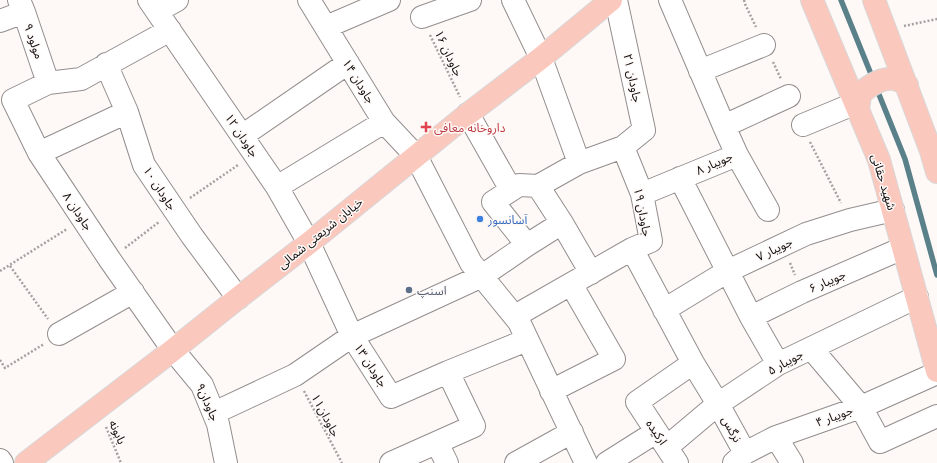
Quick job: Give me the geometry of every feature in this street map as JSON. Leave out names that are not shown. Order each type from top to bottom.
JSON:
[{"type":"main road","name":"خیابان شریعتی شمالی","points":[[36,460],[97,408],[309,243],[468,114],[541,58],[611,0]]},
{"type":"main road","name":"شهید حقانی","points":[[812,0],[879,160],[937,372]]},
{"type":"main road","points":[[874,0],[907,85],[937,172]]},
{"type":"main road","points":[[857,106],[860,96],[868,87],[879,81],[890,78],[907,85]]},
{"type":"street","points":[[153,6],[177,0]]},
{"type":"street","name":"جاودان ۱۴","points":[[309,0],[384,122],[416,156]]},
{"type":"street","points":[[326,27],[389,0]]},
{"type":"street","points":[[422,17],[470,0]]},
{"type":"street","points":[[513,0],[541,58],[579,162]]},
{"type":"street","name":"جاودان ۲۱","points":[[616,0],[644,130],[623,147]]},
{"type":"street","name":"جویبار ۸","points":[[642,194],[737,155],[670,0]]},
{"type":"street","points":[[0,21],[22,6]]},
{"type":"street","name":"مولود ۹","points":[[22,6],[48,83]]},
{"type":"street","name":"جاودان ۱۲","points":[[153,6],[277,187],[309,243]]},
{"type":"street","points":[[48,83],[80,79],[170,30]]},
{"type":"street","points":[[700,71],[764,46]]},
{"type":"street","points":[[242,136],[348,63]]},
{"type":"street","name":"جاودان ۱۰","points":[[106,64],[127,112],[144,165],[192,236],[238,298]]},
{"type":"street","name":"جاودان ۸","points":[[48,83],[13,100],[39,153],[110,260],[173,350]]},
{"type":"street","points":[[724,126],[789,96]]},
{"type":"street","points":[[803,125],[857,106]]},
{"type":"street","points":[[39,153],[127,112]]},
{"type":"street","points":[[468,114],[511,190]]},
{"type":"street","points":[[277,187],[384,122]]},
{"type":"street","points":[[527,245],[493,202],[519,184],[538,186],[579,162],[623,147]]},
{"type":"street","name":"جاودان ۱۹","points":[[623,147],[642,194],[651,241],[632,249],[693,363],[718,404]]},
{"type":"street","points":[[737,155],[768,210]]},
{"type":"street","points":[[416,156],[471,263],[519,322],[586,463]]},
{"type":"street","points":[[680,178],[751,317],[778,364]]},
{"type":"street","points":[[538,186],[562,223],[591,273]]},
{"type":"street","name":"جویبار ۷","points":[[664,310],[728,271],[806,234],[850,220],[893,210]]},
{"type":"street","points":[[214,413],[295,375],[352,336],[482,276],[562,223]]},
{"type":"street","name":"جاودان ۱۳","points":[[309,243],[352,336],[391,397],[528,340]]},
{"type":"street","name":"جویبار ۶","points":[[751,317],[802,292],[903,248]]},
{"type":"street","points":[[515,316],[632,249]]},
{"type":"street","points":[[551,391],[614,359],[571,284]]},
{"type":"street","points":[[59,334],[133,292]]},
{"type":"street","name":"جویبار ۵","points":[[607,463],[666,447],[718,404],[778,364],[917,297]]},
{"type":"street","points":[[811,348],[861,407],[880,442],[937,416]]},
{"type":"street","name":"جاودان۹","points":[[173,350],[202,385],[218,424],[226,463]]},
{"type":"street","name":"ارکیده","points":[[666,447],[637,402],[693,363]]},
{"type":"street","points":[[391,463],[474,426],[448,372]]},
{"type":"street","name":"جویبار ۴","points":[[740,458],[776,437],[861,407],[937,372]]},
{"type":"street","name":"نرگس","points":[[718,404],[740,458]]},
{"type":"street","points":[[516,463],[572,432]]},
{"type":"street","points":[[776,437],[792,463]]},
{"type":"street","points":[[437,443],[447,463]]},
{"type":"path","name":"جاودان ۱۶","points":[[422,17],[468,114]]},
{"type":"path","points":[[886,31],[937,19]]},
{"type":"path","points":[[110,260],[174,210],[254,154]]},
{"type":"path","points":[[0,271],[84,219]]},
{"type":"path","points":[[0,360],[5,368],[59,334],[10,266]]},
{"type":"path","name":"جاودان۱۱","points":[[295,375],[342,463]]},
{"type":"path","name":"بابونه","points":[[97,408],[122,463]]},
{"type":"waterway","points":[[841,0],[873,79]]},
{"type":"waterway","points":[[876,87],[905,159],[937,275]]},
{"type":"place","name":"داروخانه معافی","points":[[426,127]]},
{"type":"place","name":"آسانسور","points":[[480,219]]},
{"type":"place","name":"اسنپ","points":[[409,290]]}]
